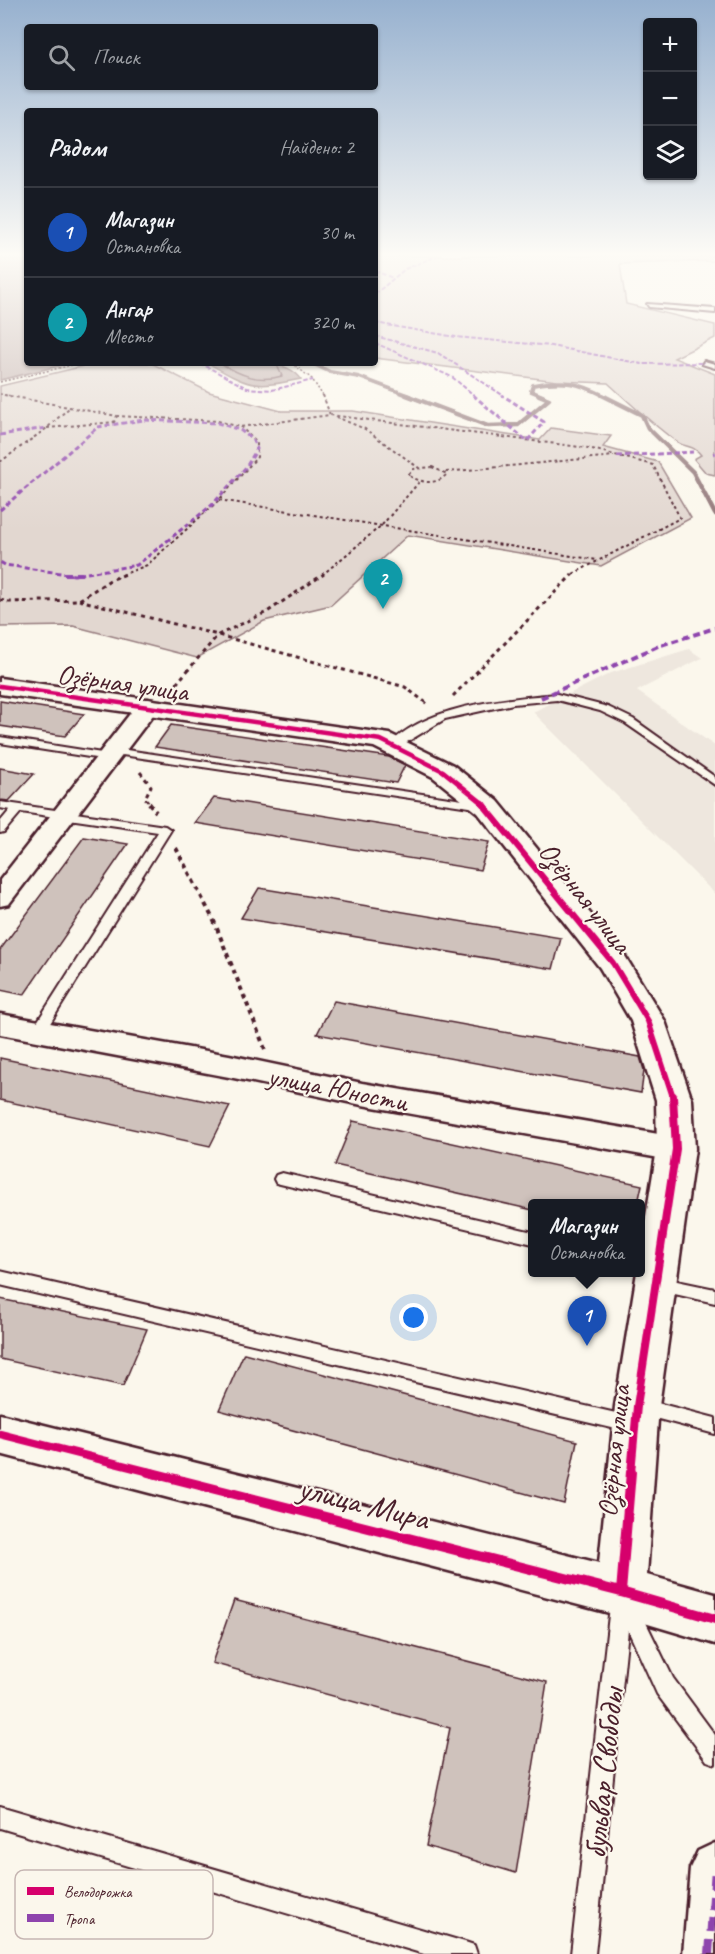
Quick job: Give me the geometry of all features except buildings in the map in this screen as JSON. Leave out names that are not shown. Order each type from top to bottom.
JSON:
[{"type":"street","name":"Озёрная улица","points":[[0,686],[159,699],[381,740],[443,771],[488,807],[613,963],[648,1021],[674,1100],[676,1149],[652,1272],[636,1416],[621,1592]]},
{"type":"street","points":[[0,898],[64,815],[159,699]]},
{"type":"street","name":"улица Юности","points":[[0,1024],[362,1094],[676,1149]]},
{"type":"street","name":"улица Мира","points":[[0,1434],[715,1618]]},
{"type":"street","points":[[709,1954],[715,1868]]},
{"type":"lane","points":[[704,363],[715,366]]},
{"type":"lane","points":[[393,746],[442,716],[556,696],[604,708],[628,721],[715,782]]},
{"type":"lane","points":[[0,740],[116,753],[488,807]]},
{"type":"lane","points":[[0,805],[165,830],[39,1030]]},
{"type":"lane","points":[[0,829],[18,808]]},
{"type":"lane","points":[[282,1179],[528,1237]]},
{"type":"lane","points":[[652,1272],[715,1296]]},
{"type":"lane","points":[[0,1278],[636,1416],[715,1426]]},
{"type":"lane","points":[[621,1592],[665,1686],[715,1753]]},
{"type":"lane","name":"бульвар Свободы","points":[[583,1954],[621,1592]]},
{"type":"lane","points":[[0,1817],[180,1870]]},
{"type":"lane","points":[[213,1880],[465,1954]]},
{"type":"path","points":[[0,382],[68,366]]},
{"type":"path","points":[[296,366],[316,382],[326,399],[330,415]]},
{"type":"path","points":[[0,394],[117,417],[188,418],[218,421],[240,427],[330,415],[588,448],[653,465],[680,518],[572,574],[447,704]]},
{"type":"path","points":[[0,462],[47,428],[70,406]]},
{"type":"path","points":[[330,415],[365,429],[419,468]]},
{"type":"path","points":[[47,428],[114,422],[117,417]]},
{"type":"path","points":[[79,600],[110,580],[147,565],[219,500],[257,457],[260,448],[255,439],[240,427]]},
{"type":"path","points":[[446,472],[444,479],[420,481],[408,476],[410,471],[419,468],[438,468],[446,472],[617,456]]},
{"type":"path","points":[[159,699],[218,635],[267,612],[332,568],[382,525],[420,481]]},
{"type":"path","points":[[219,500],[598,560]]},
{"type":"path","points":[[0,600],[9,602],[79,600],[218,635],[405,687],[442,716]]},
{"type":"path","points":[[116,753],[145,776],[151,786],[145,798],[162,821],[165,830],[192,873],[211,914],[276,1076]]},
{"type":"shaded area","points":[[378,347],[696,347],[674,358],[715,374],[715,475],[706,473],[694,459],[701,455],[698,452],[680,444],[668,435],[608,383],[557,381],[378,358]]},
{"type":"shaded area","points":[[84,366],[157,366],[209,392],[281,411],[353,411],[540,440],[551,428],[611,436],[603,447],[658,462],[691,518],[601,566],[408,535],[331,605],[264,621],[197,658],[73,626],[0,627],[0,386]]},
{"type":"shaded area","points":[[689,649],[702,658],[637,691],[715,746],[715,894],[533,712],[611,673]]},
{"type":"water","points":[[0,347],[24,347],[24,366],[58,366],[0,380]]},
{"type":"water","points":[[214,366],[283,366],[293,371],[301,379],[262,385],[234,377]]},
{"type":"waterway","points":[[318,366],[330,372],[359,377],[410,396]]},
{"type":"waterway","points":[[543,396],[531,391],[533,385],[570,383],[605,396]]},
{"type":"waterway","points":[[406,395],[488,426],[518,425],[549,399],[539,395]]},
{"type":"waterway","points":[[602,395],[642,415],[648,428],[693,472],[715,514]]},
{"type":"marked path","points":[[387,347],[452,377],[527,441],[544,422],[438,353],[416,347]]},
{"type":"marked path","points":[[557,347],[642,364],[704,363]]},
{"type":"marked path","points":[[206,366],[247,388],[272,390],[313,380]]},
{"type":"marked path","points":[[0,510],[98,427],[143,420],[218,423],[240,430],[252,439],[257,449],[246,467],[212,505],[137,565],[74,575],[5,565],[0,562]]},
{"type":"marked path","points":[[0,435],[47,428]]},
{"type":"marked path","points":[[617,456],[693,452]]},
{"type":"marked path","points":[[541,698],[658,646],[715,628]]},
{"type":"marked path","points":[[709,1954],[715,1868]]},
{"type":"cycle path","points":[[0,686],[381,740],[443,771],[488,807],[613,963],[648,1021],[674,1100],[676,1149],[637,1406],[621,1592]]},
{"type":"cycle path","points":[[0,1434],[621,1592],[715,1619]]},
{"type":"place","name":"Ангар","points":[[383,609]]},
{"type":"place","name":"Магазин","points":[[587,1346]]}]
